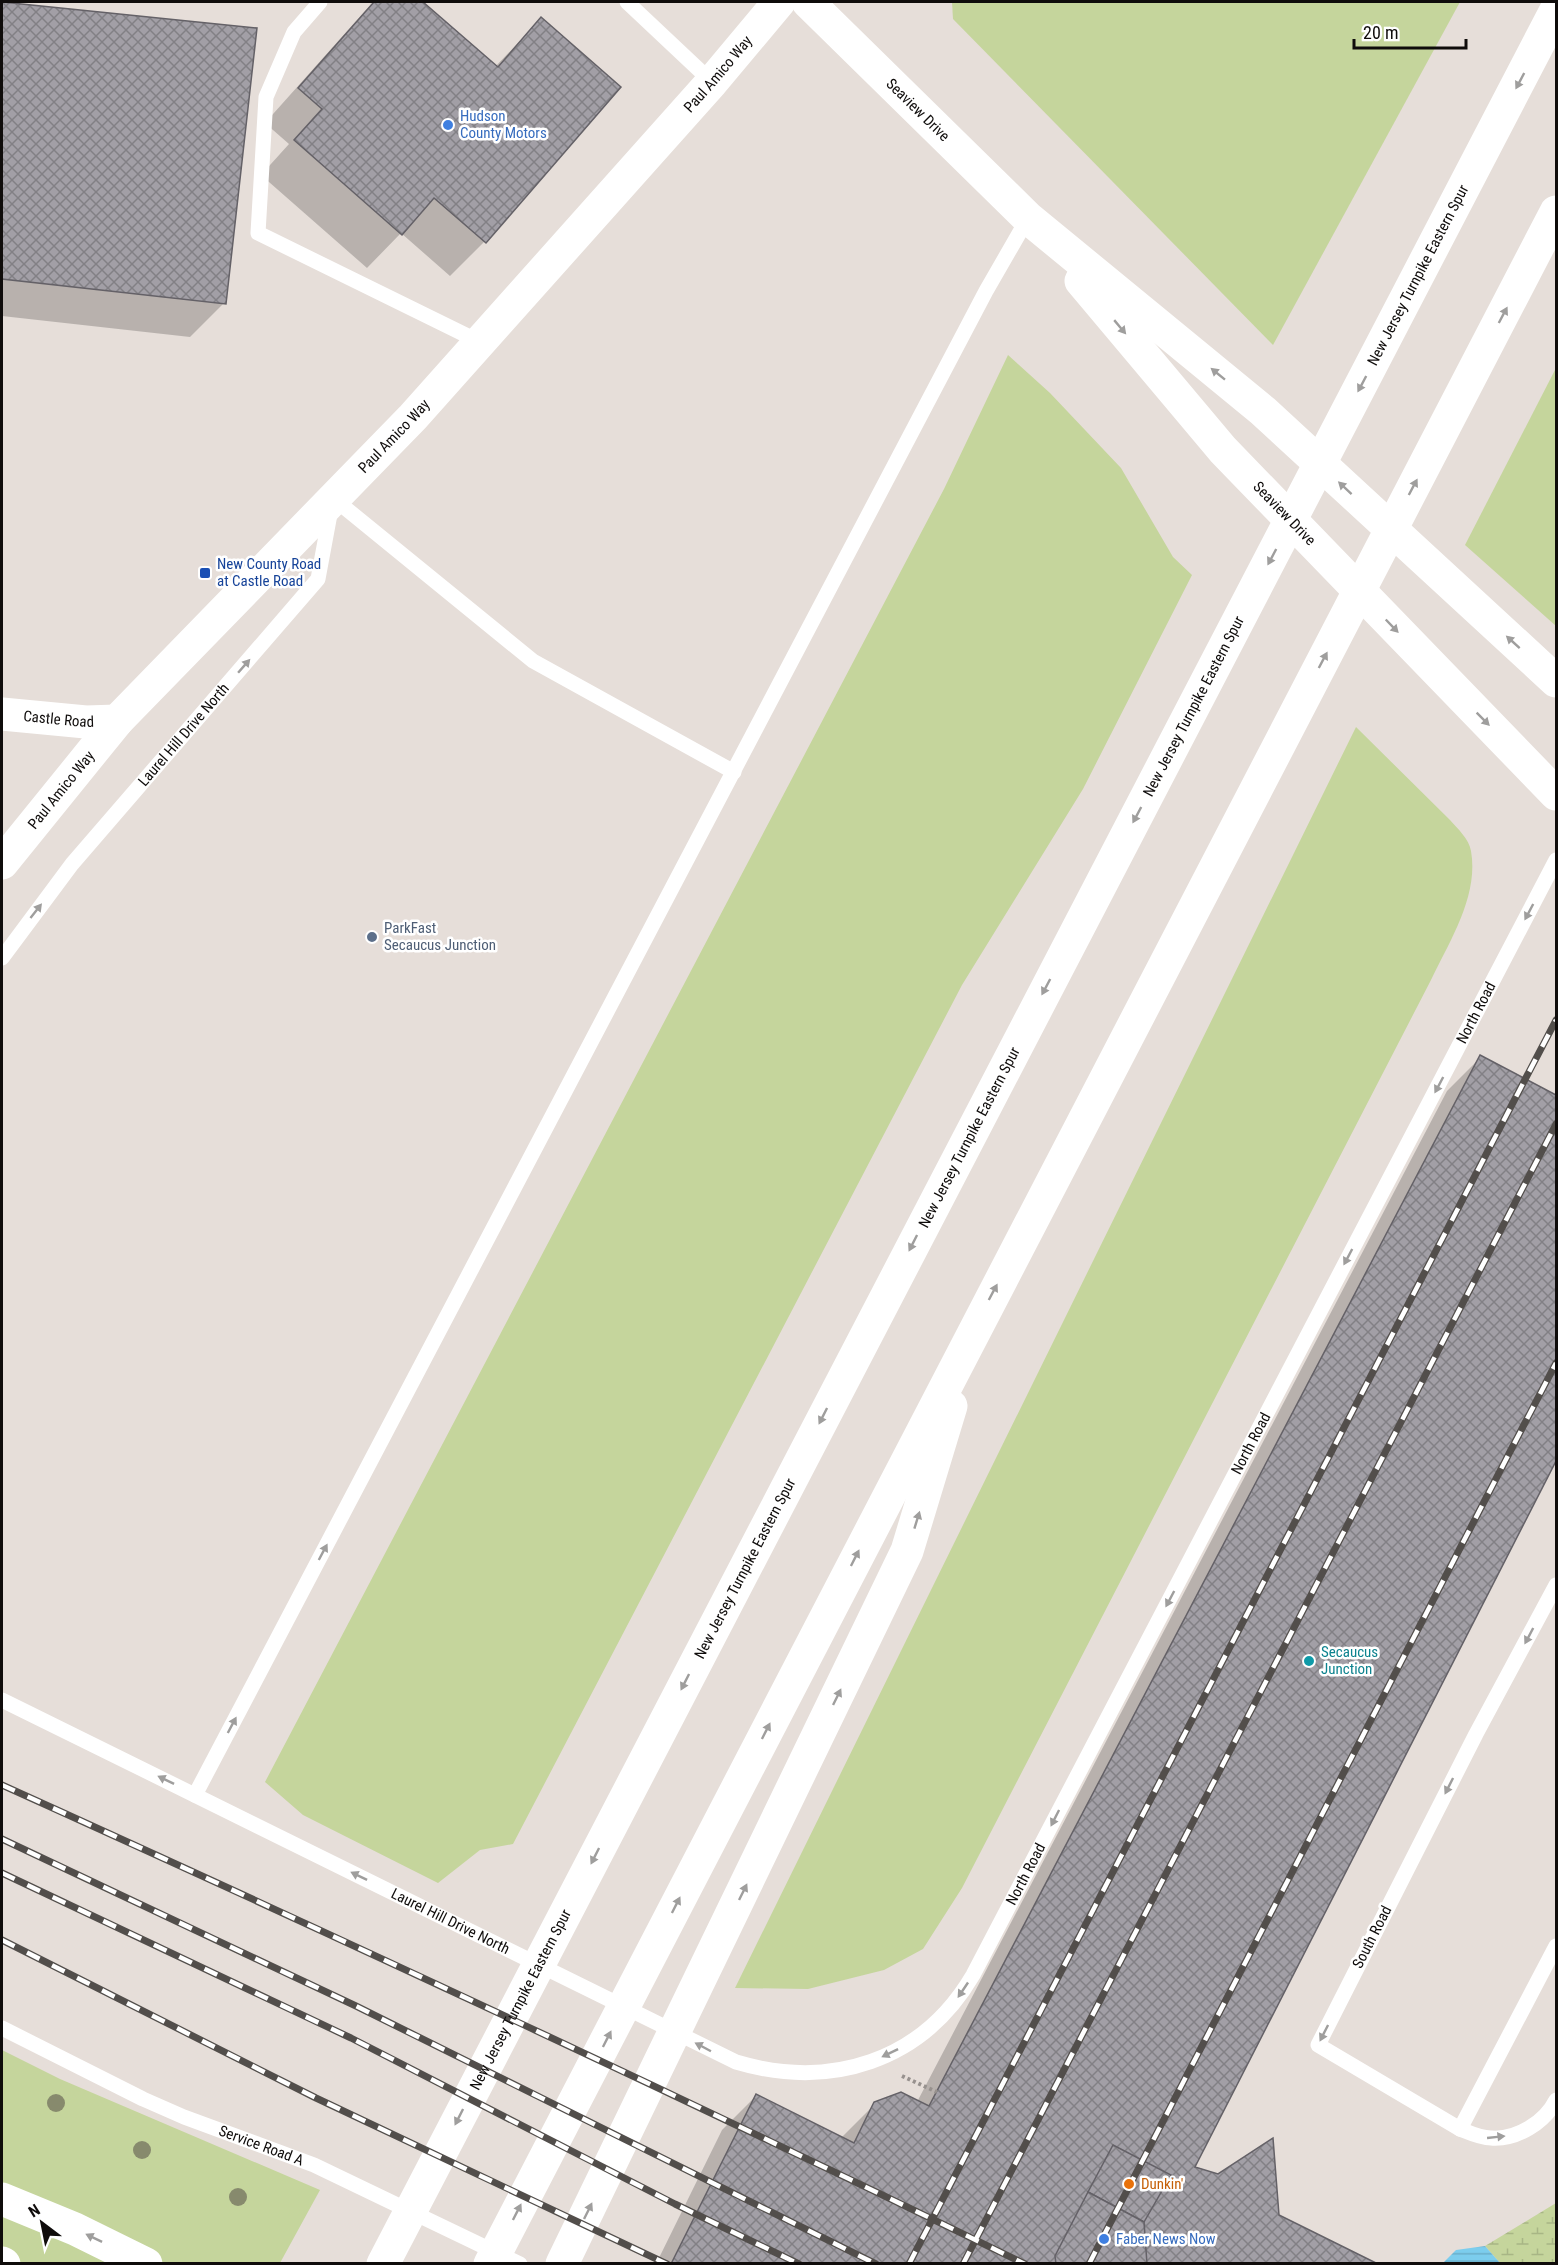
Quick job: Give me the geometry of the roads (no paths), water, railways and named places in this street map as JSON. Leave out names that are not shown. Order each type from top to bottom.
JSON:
[{"type":"main road","name":"Paul Amico Way","points":[[3,854],[117,721],[413,417],[712,82],[779,2]]},
{"type":"main road","name":"Seaview Drive","points":[[808,2],[1028,218],[1263,411],[1557,681]]},
{"type":"main road","name":"New Jersey Turnpike Eastern Spur","points":[[383,2264],[1557,10]]},
{"type":"main road","points":[[490,2264],[974,1329],[1557,212]]},
{"type":"main road","name":"Seaview Drive","points":[[1028,218],[1223,450],[1557,794]]},
{"type":"main road","name":"Castle Road","points":[[2,714],[86,722],[117,721]]},
{"type":"main road","points":[[562,2264],[907,1551],[974,1329]]},
{"type":"main road","points":[[2,2199],[75,2229],[146,2264]]},
{"type":"lane","points":[[320,2],[294,32],[266,97],[258,233],[480,342]]},
{"type":"lane","points":[[627,2],[712,82]]},
{"type":"lane","points":[[195,1795],[986,291],[1028,218]]},
{"type":"lane","points":[[333,498],[528,657],[734,772]]},
{"type":"lane","name":"Laurel Hill Drive North","points":[[2,958],[72,864],[318,579],[333,498]]},
{"type":"lane","name":"North Road","points":[[938,2020],[973,1975],[1557,860]]},
{"type":"lane","name":"South Road","points":[[1557,1585],[1476,1734],[1318,2045],[1460,2129],[1493,2139],[1509,2135],[1541,2121],[1550,2113],[1557,2100]]},
{"type":"lane","name":"Laurel Hill Drive North","points":[[2,1700],[736,2062],[794,2073],[843,2070],[890,2054],[938,2020]]},
{"type":"lane","points":[[1460,2129],[1557,1946]]},
{"type":"lane","name":"Service Road A","points":[[2,2028],[163,2108],[314,2165],[520,2264]]},
{"type":"water","points":[[1485,2246],[1500,2263],[1443,2263],[1456,2250]]},
{"type":"railway","points":[[909,2264],[1556,1020]]},
{"type":"railway","points":[[963,2264],[1556,1124]]},
{"type":"railway","points":[[1089,2264],[1556,1363]]},
{"type":"railway","points":[[2,1785],[515,2021],[1025,2264]]},
{"type":"railway","points":[[2,1839],[356,2006],[876,2264]]},
{"type":"railway","points":[[2,1873],[351,2038],[675,2204],[799,2264]]},
{"type":"railway","points":[[2,1940],[316,2098],[667,2264]]},
{"type":"place","name":"Hudson County Motors","points":[[448,125]]},
{"type":"place","name":"New County Road at Castle Road","points":[[205,573]]},
{"type":"place","name":"ParkFast Secaucus Junction","points":[[372,937]]},
{"type":"place","name":"Secaucus Junction","points":[[1309,1661]]},
{"type":"place","name":"Dunkin'","points":[[1129,2184]]},
{"type":"place","name":"Faber News Now","points":[[1104,2239]]}]
